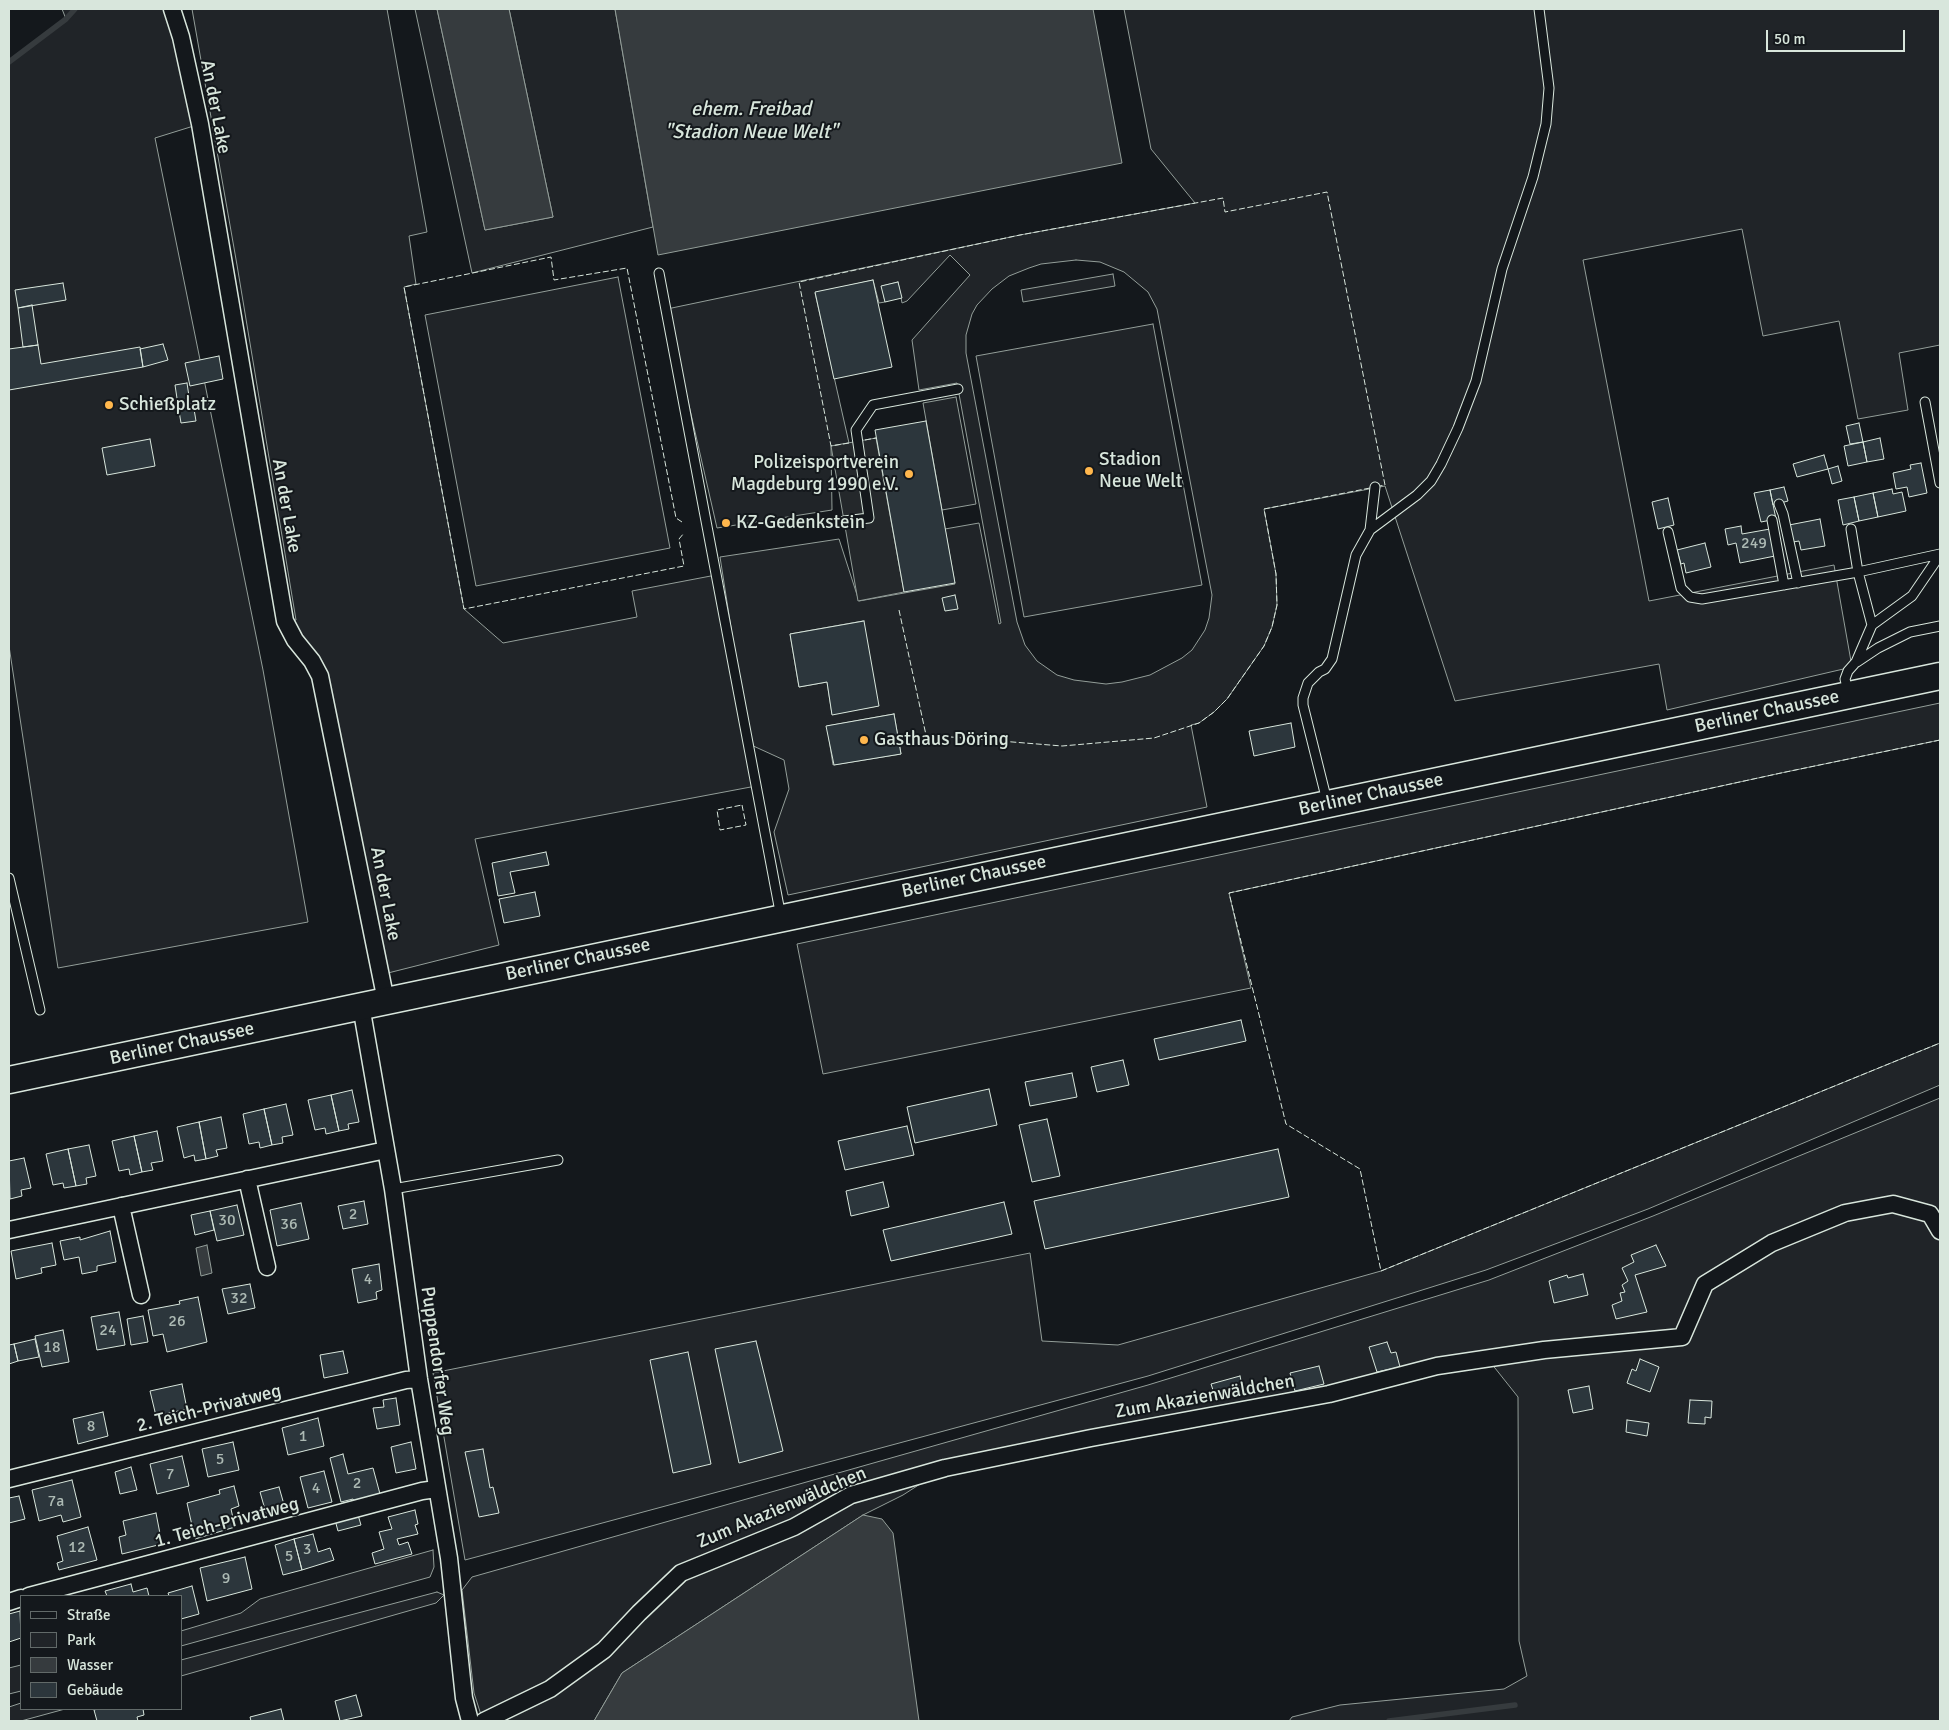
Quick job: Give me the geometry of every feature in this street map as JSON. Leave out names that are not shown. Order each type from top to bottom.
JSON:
[{"type":"main road","name":"Berliner Chaussee","points":[[9,1080],[1940,676]]},
{"type":"street","name":"An der Lake","points":[[172,9],[181,37],[200,124],[285,621],[295,640],[315,665],[320,676],[386,1001]]},
{"type":"street","name":"Puppendorfer Weg","points":[[361,1006],[393,1189],[419,1379],[449,1558],[464,1698],[470,1721]]},
{"type":"street","points":[[9,1230],[386,1150]]},
{"type":"street","points":[[247,1179],[267,1267]]},
{"type":"street","name":"Zum Akazienwäldchen","points":[[484,1721],[550,1689],[604,1650],[638,1612],[681,1573],[794,1527],[851,1495],[945,1468],[1091,1438],[1329,1394],[1437,1366],[1544,1350],[1682,1337],[1705,1284],[1772,1243],[1844,1213],[1893,1204],[1930,1214],[1940,1231]]},
{"type":"street","points":[[121,1206],[141,1295]]},
{"type":"street","name":"2. Teich-Privatweg","points":[[9,1479],[406,1380],[419,1379]]},
{"type":"street","name":"1. Teich-Privatweg","points":[[33,1595],[436,1489]]},
{"type":"lane","points":[[1370,530],[1417,495],[1431,481],[1458,428],[1476,381],[1502,269],[1533,177],[1546,124],[1549,88],[1539,9]]},
{"type":"lane","points":[[659,273],[781,918]]},
{"type":"lane","points":[[844,521],[869,518],[856,430],[873,405],[958,389]]},
{"type":"lane","points":[[1925,402],[1940,483]]},
{"type":"lane","points":[[1328,804],[1303,705],[1303,698],[1308,683],[1330,664],[1356,555],[1370,530],[1375,487]]},
{"type":"lane","points":[[1779,504],[1783,514],[1798,583]]},
{"type":"lane","points":[[1772,520],[1784,585]]},
{"type":"lane","points":[[1851,529],[1858,572],[1872,625]]},
{"type":"lane","points":[[1668,532],[1681,588],[1690,597],[1702,599],[1858,572],[1940,555]]},
{"type":"lane","points":[[1856,662],[1872,625],[1912,596],[1940,555]]},
{"type":"lane","points":[[1848,695],[1846,679],[1848,671],[1856,662],[1878,648],[1910,632],[1940,626]]},
{"type":"lane","points":[[9,878],[40,1010]]},
{"type":"lane","points":[[393,1189],[558,1160]]},
{"type":"green space","points":[[62,9],[172,9],[200,124],[155,138],[263,670],[308,922],[58,968],[9,646],[9,62],[66,19]]},
{"type":"green space","points":[[192,9],[387,9],[427,232],[409,236],[416,284],[404,287],[464,609],[503,643],[637,617],[632,591],[716,575],[746,724],[720,557],[839,539],[859,601],[955,584],[945,529],[979,523],[999,624],[1001,623],[957,383],[919,390],[912,340],[970,275],[950,255],[907,301],[902,303],[898,282],[882,286],[885,302],[879,303],[873,280],[815,293],[849,443],[831,446],[832,510],[717,528],[667,309],[1020,235],[1195,203],[1151,149],[1124,9],[1940,9],[1940,345],[1899,353],[1908,410],[1858,419],[1839,321],[1763,336],[1742,229],[1583,260],[1649,601],[1834,565],[1852,667],[1667,710],[1659,664],[1455,701],[1385,486],[1264,509],[1276,574],[1277,605],[1272,627],[1264,646],[1227,699],[1199,723],[1191,725],[1207,807],[788,895],[774,832],[789,789],[784,760],[749,744],[756,786],[475,839],[499,945],[384,974],[320,676],[285,621],[296,620]],"holes":[[[1076,260],[1100,262],[1124,272],[1148,292],[1157,309],[1212,595],[1209,618],[1205,630],[1192,650],[1182,658],[1150,675],[1106,684],[1074,680],[1057,675],[1037,661],[1025,645],[1017,622],[966,353],[966,335],[972,314],[977,305],[992,289],[1009,276],[1029,268],[1041,264]],[[863,621],[878,706],[832,714],[827,682],[799,687],[790,634]],[[894,714],[901,754],[833,765],[827,726]]]},
{"type":"green space","points":[[415,9],[437,9],[485,230],[553,217],[509,9],[615,9],[653,227],[472,273]]},
{"type":"green space","points":[[1113,274],[1115,286],[1023,302],[1021,290]]},
{"type":"green space","points":[[618,277],[670,548],[476,586],[425,315]]},
{"type":"green space","name":"Stadion Neue Welt","points":[[1153,324],[1202,585],[1024,617],[976,356]]},
{"type":"green space","points":[[956,397],[976,504],[942,510],[923,403]]},
{"type":"green space","points":[[1940,703],[1940,740],[1229,893],[1251,988],[823,1074],[797,944]]},
{"type":"green space","points":[[1940,1043],[1940,1085],[1648,1209],[1486,1270],[1148,1376],[465,1560],[433,1373],[1030,1253],[1042,1341],[1118,1345],[1381,1271]]},
{"type":"green space","points":[[1940,1098],[1940,1721],[1289,1721],[1292,1717],[1340,1705],[1504,1689],[1527,1676],[1519,1641],[1518,1397],[1487,1358],[945,1468],[903,1495],[863,1515],[622,1673],[594,1721],[483,1721],[474,1693],[462,1590],[472,1577],[1148,1385],[1489,1280],[1653,1216]]},
{"type":"green space","points":[[433,1550],[434,1567],[430,1577],[182,1646],[182,1631],[241,1613],[260,1599]]},
{"type":"green space","points":[[437,1592],[444,1595],[436,1603],[182,1676],[182,1660]]},
{"type":"green space","points":[[20,1665],[20,1691],[9,1694],[9,1668]]},
{"type":"green space","points":[[20,1703],[20,1710],[61,1710],[21,1721],[9,1721],[9,1707]]},
{"type":"shaded area","points":[[876,438],[904,592],[858,601],[831,446]]},
{"type":"water","points":[[437,9],[509,9],[553,217],[485,230]]},
{"type":"water","name":"ehem. Freibad \"Stadion Neue Welt\"","points":[[615,9],[1093,9],[1122,163],[658,255]]},
{"type":"water","points":[[207,1245],[212,1273],[201,1276],[196,1248]]},
{"type":"water","points":[[863,1515],[882,1519],[893,1533],[919,1721],[594,1721],[622,1673]]},
{"type":"building","points":[[873,280],[892,367],[834,379],[815,292]]},
{"type":"building","points":[[898,282],[902,298],[885,302],[881,286]]},
{"type":"building","points":[[63,283],[66,300],[18,308],[15,290]]},
{"type":"building","points":[[32,305],[38,345],[23,347],[18,308]]},
{"type":"building","points":[[163,344],[168,360],[143,367],[140,349]]},
{"type":"building","points":[[38,345],[41,364],[140,347],[143,367],[9,390],[9,349]]},
{"type":"building","points":[[219,356],[223,379],[190,386],[185,363]]},
{"type":"building","points":[[187,383],[190,403],[178,405],[175,385]]},
{"type":"building","points":[[193,403],[196,421],[181,423],[178,405]]},
{"type":"building","name":"Polizeisportverein Magdeburg 1990 e.V.","points":[[926,421],[955,583],[904,592],[875,430]]},
{"type":"building","points":[[1859,423],[1863,442],[1850,444],[1846,426]]},
{"type":"building","points":[[1880,438],[1884,459],[1867,462],[1863,442]]},
{"type":"building","points":[[150,439],[155,466],[107,475],[102,448]]},
{"type":"building","points":[[1863,442],[1867,462],[1848,466],[1844,446]]},
{"type":"building","points":[[1824,455],[1828,469],[1797,477],[1793,464]]},
{"type":"building","points":[[1921,463],[1927,493],[1909,497],[1907,487],[1896,489],[1893,473],[1911,469],[1910,465]]},
{"type":"building","points":[[1838,466],[1842,481],[1832,484],[1828,469]]},
{"type":"building","points":[[1784,487],[1788,501],[1773,505],[1770,490]]},
{"type":"building","points":[[1892,489],[1893,494],[1902,492],[1906,511],[1878,517],[1873,493]]},
{"type":"building","points":[[1770,490],[1776,519],[1761,522],[1754,493]]},
{"type":"building","points":[[1873,493],[1878,517],[1859,521],[1854,497]]},
{"type":"building","points":[[1854,497],[1859,521],[1843,525],[1838,500]]},
{"type":"building","points":[[1668,498],[1674,525],[1658,529],[1652,502]]},
{"type":"building","points":[[1820,519],[1825,546],[1801,550],[1799,541],[1793,542],[1789,525]]},
{"type":"building","points":[[1741,526],[1742,534],[1770,529],[1775,556],[1740,563],[1736,543],[1728,545],[1725,529]]},
{"type":"building","points":[[1705,543],[1711,567],[1686,573],[1684,563],[1681,564],[1677,550]]},
{"type":"building","points":[[955,595],[958,609],[945,611],[942,598]]},
{"type":"building","points":[[864,621],[879,706],[832,715],[827,682],[799,687],[790,634]]},
{"type":"building","name":"Gasthaus Döring","points":[[894,714],[901,754],[834,765],[826,726]]},
{"type":"building","points":[[1291,723],[1295,747],[1254,756],[1249,731]]},
{"type":"building","points":[[546,852],[549,865],[510,872],[515,893],[498,896],[492,863]]},
{"type":"building","points":[[535,892],[540,916],[504,923],[499,899]]},
{"type":"building","points":[[1241,1020],[1246,1041],[1159,1060],[1154,1039]]},
{"type":"building","points":[[1123,1060],[1129,1085],[1097,1092],[1091,1067]]},
{"type":"building","points":[[1072,1073],[1077,1097],[1030,1106],[1025,1082]]},
{"type":"building","points":[[989,1089],[997,1125],[915,1143],[907,1107]]},
{"type":"building","points":[[352,1090],[359,1122],[348,1124],[349,1129],[339,1131],[331,1095]]},
{"type":"building","points":[[331,1095],[339,1131],[326,1134],[325,1128],[315,1130],[308,1100]]},
{"type":"building","points":[[286,1104],[293,1135],[282,1137],[283,1143],[272,1145],[264,1109]]},
{"type":"building","points":[[264,1109],[272,1145],[260,1148],[259,1142],[249,1144],[243,1114]]},
{"type":"building","points":[[221,1117],[227,1148],[216,1150],[218,1156],[206,1159],[199,1122]]},
{"type":"building","points":[[1047,1119],[1060,1176],[1032,1182],[1019,1125]]},
{"type":"building","points":[[199,1122],[206,1159],[195,1161],[194,1155],[184,1158],[177,1127]]},
{"type":"building","points":[[907,1126],[914,1155],[845,1170],[838,1141]]},
{"type":"building","points":[[157,1131],[163,1161],[151,1163],[153,1170],[142,1172],[134,1136]]},
{"type":"building","points":[[134,1136],[142,1172],[130,1175],[129,1169],[119,1171],[112,1141]]},
{"type":"building","points":[[89,1145],[96,1176],[86,1178],[87,1184],[76,1186],[68,1149]]},
{"type":"building","points":[[68,1149],[76,1186],[64,1188],[63,1183],[53,1185],[46,1154]]},
{"type":"building","points":[[1278,1149],[1289,1197],[1045,1249],[1034,1201]]},
{"type":"building","points":[[24,1158],[31,1188],[21,1190],[22,1196],[10,1199],[9,1161]]},
{"type":"building","points":[[883,1182],[889,1207],[851,1216],[846,1191]]},
{"type":"building","points":[[364,1201],[368,1224],[343,1229],[338,1206]]},
{"type":"building","points":[[1004,1202],[1012,1234],[891,1261],[883,1230]]},
{"type":"building","points":[[301,1203],[309,1239],[277,1246],[270,1210]]},
{"type":"building","points":[[237,1205],[244,1235],[217,1241],[210,1211]]},
{"type":"building","points":[[210,1211],[214,1230],[195,1235],[191,1215]]},
{"type":"building","points":[[110,1231],[116,1262],[97,1266],[97,1271],[82,1274],[79,1257],[64,1260],[60,1241],[80,1237],[80,1240]]},
{"type":"building","points":[[52,1243],[56,1265],[41,1268],[42,1273],[16,1279],[11,1251]]},
{"type":"building","points":[[1656,1245],[1666,1266],[1635,1275],[1647,1312],[1616,1319],[1612,1305],[1622,1301],[1620,1293],[1625,1292],[1622,1285],[1628,1281],[1622,1268],[1634,1262],[1631,1255]]},
{"type":"building","points":[[379,1264],[382,1290],[376,1292],[377,1299],[358,1303],[352,1269]]},
{"type":"building","points":[[1583,1274],[1588,1295],[1554,1303],[1549,1281],[1567,1275],[1568,1278]]},
{"type":"building","points":[[250,1284],[255,1308],[228,1314],[222,1289]]},
{"type":"building","points":[[198,1297],[207,1342],[167,1352],[163,1334],[153,1336],[148,1310],[180,1304],[179,1301]]},
{"type":"building","points":[[119,1312],[125,1345],[97,1350],[91,1317]]},
{"type":"building","points":[[143,1316],[148,1342],[131,1345],[127,1319]]},
{"type":"building","points":[[63,1330],[69,1362],[42,1367],[35,1336]]},
{"type":"building","points":[[35,1339],[39,1357],[18,1361],[14,1344]]},
{"type":"building","points":[[756,1341],[783,1451],[739,1463],[715,1349]]},
{"type":"building","points":[[1387,1342],[1391,1353],[1396,1352],[1400,1367],[1377,1372],[1369,1347]]},
{"type":"building","points":[[14,1344],[18,1361],[9,1364],[9,1345]]},
{"type":"building","points":[[343,1351],[348,1373],[324,1378],[320,1355]]},
{"type":"building","points":[[688,1352],[711,1464],[673,1473],[650,1360]]},
{"type":"building","points":[[1640,1359],[1659,1367],[1650,1392],[1627,1383],[1632,1369],[1636,1371]]},
{"type":"building","points":[[1319,1366],[1324,1384],[1295,1391],[1290,1373]]},
{"type":"building","points":[[1240,1376],[1242,1385],[1233,1386],[1235,1392],[1215,1396],[1211,1384]]},
{"type":"building","points":[[182,1384],[187,1409],[156,1416],[150,1391]]},
{"type":"building","points":[[1589,1386],[1593,1409],[1573,1413],[1568,1390]]},
{"type":"building","points":[[396,1398],[400,1425],[377,1429],[373,1408],[384,1407],[383,1400]]},
{"type":"building","points":[[1690,1400],[1712,1401],[1711,1418],[1705,1417],[1705,1424],[1688,1423]]},
{"type":"building","points":[[103,1412],[108,1436],[78,1444],[73,1419]]},
{"type":"building","points":[[318,1418],[324,1446],[288,1455],[282,1428]]},
{"type":"building","points":[[1627,1420],[1649,1423],[1647,1436],[1626,1432]]},
{"type":"building","points":[[233,1442],[239,1470],[208,1477],[202,1449]]},
{"type":"building","points":[[411,1442],[416,1469],[396,1473],[391,1447]]},
{"type":"building","points":[[483,1449],[490,1488],[493,1487],[499,1513],[479,1517],[465,1452]]},
{"type":"building","points":[[343,1454],[348,1474],[373,1468],[380,1494],[354,1501],[353,1499],[341,1502],[330,1458]]},
{"type":"building","points":[[182,1456],[189,1486],[157,1494],[150,1464]]},
{"type":"building","points":[[131,1467],[137,1490],[120,1494],[115,1472]]},
{"type":"building","points":[[324,1471],[332,1502],[308,1508],[300,1477]]},
{"type":"building","points":[[72,1480],[81,1517],[63,1522],[61,1515],[39,1521],[32,1490]]},
{"type":"building","points":[[234,1486],[239,1506],[231,1509],[235,1527],[195,1539],[187,1503],[220,1494],[219,1490]]},
{"type":"building","points":[[279,1487],[285,1508],[266,1513],[260,1492]]},
{"type":"building","points":[[19,1496],[25,1519],[9,1523],[9,1498]]},
{"type":"building","points":[[415,1510],[418,1524],[415,1525],[418,1534],[397,1539],[399,1545],[408,1542],[412,1554],[375,1564],[372,1553],[384,1549],[379,1532],[392,1529],[388,1517]]},
{"type":"building","points":[[156,1513],[162,1544],[122,1554],[119,1537],[126,1535],[123,1521]]},
{"type":"building","points":[[358,1515],[361,1525],[338,1531],[335,1520]]},
{"type":"building","points":[[88,1527],[97,1560],[59,1570],[57,1563],[63,1561],[57,1536]]},
{"type":"building","points":[[313,1534],[318,1552],[330,1548],[334,1560],[302,1570],[294,1539]]},
{"type":"building","points":[[294,1539],[302,1570],[283,1575],[275,1545]]},
{"type":"building","points":[[245,1557],[252,1589],[207,1601],[200,1568]]},
{"type":"building","points":[[131,1584],[133,1592],[147,1588],[149,1595],[107,1595],[105,1591]]},
{"type":"building","points":[[192,1586],[199,1614],[182,1619],[182,1595],[169,1595],[168,1593]]},
{"type":"building","points":[[20,1611],[20,1638],[9,1642],[9,1614]]},
{"type":"building","points":[[356,1695],[362,1716],[340,1721],[335,1701]]},
{"type":"building","points":[[281,1709],[284,1721],[251,1721],[250,1717]]},
{"type":"building","points":[[94,1710],[143,1710],[144,1715],[137,1717],[138,1721],[97,1721]]},
{"type":"waterway","points":[[9,62],[66,19],[75,9]]},
{"type":"waterway","points":[[1389,1721],[1515,1705]]},
{"type":"fence","points":[[849,443],[831,446],[799,282],[1020,235],[1223,198],[1225,212],[1327,192],[1385,485],[1380,486]]},
{"type":"fence","points":[[682,522],[676,518],[627,268],[554,280],[551,257],[404,287],[464,609],[684,566],[679,539],[684,533]]},
{"type":"fence","points":[[865,440],[876,438]]},
{"type":"fence","points":[[899,610],[926,735],[1062,746],[1154,738],[1199,723],[1214,712],[1227,699],[1264,646],[1272,627],[1277,605],[1276,574],[1264,509],[1370,488]]},
{"type":"fence","points":[[1940,740],[1229,893],[1286,1124],[1360,1169],[1381,1271],[1940,1043]]},
{"type":"fence","points":[[742,805],[746,825],[720,830],[717,810],[742,805]]},
{"type":"place","name":"Schießplatz","points":[[109,405]]},
{"type":"place","name":"Stadion Neue Welt","points":[[1089,471]]},
{"type":"place","name":"Polizeisportverein Magdeburg 1990 e.V.","points":[[909,474]]},
{"type":"place","name":"KZ-Gedenkstein","points":[[726,523]]},
{"type":"place","name":"Gasthaus Döring","points":[[864,740]]}]
